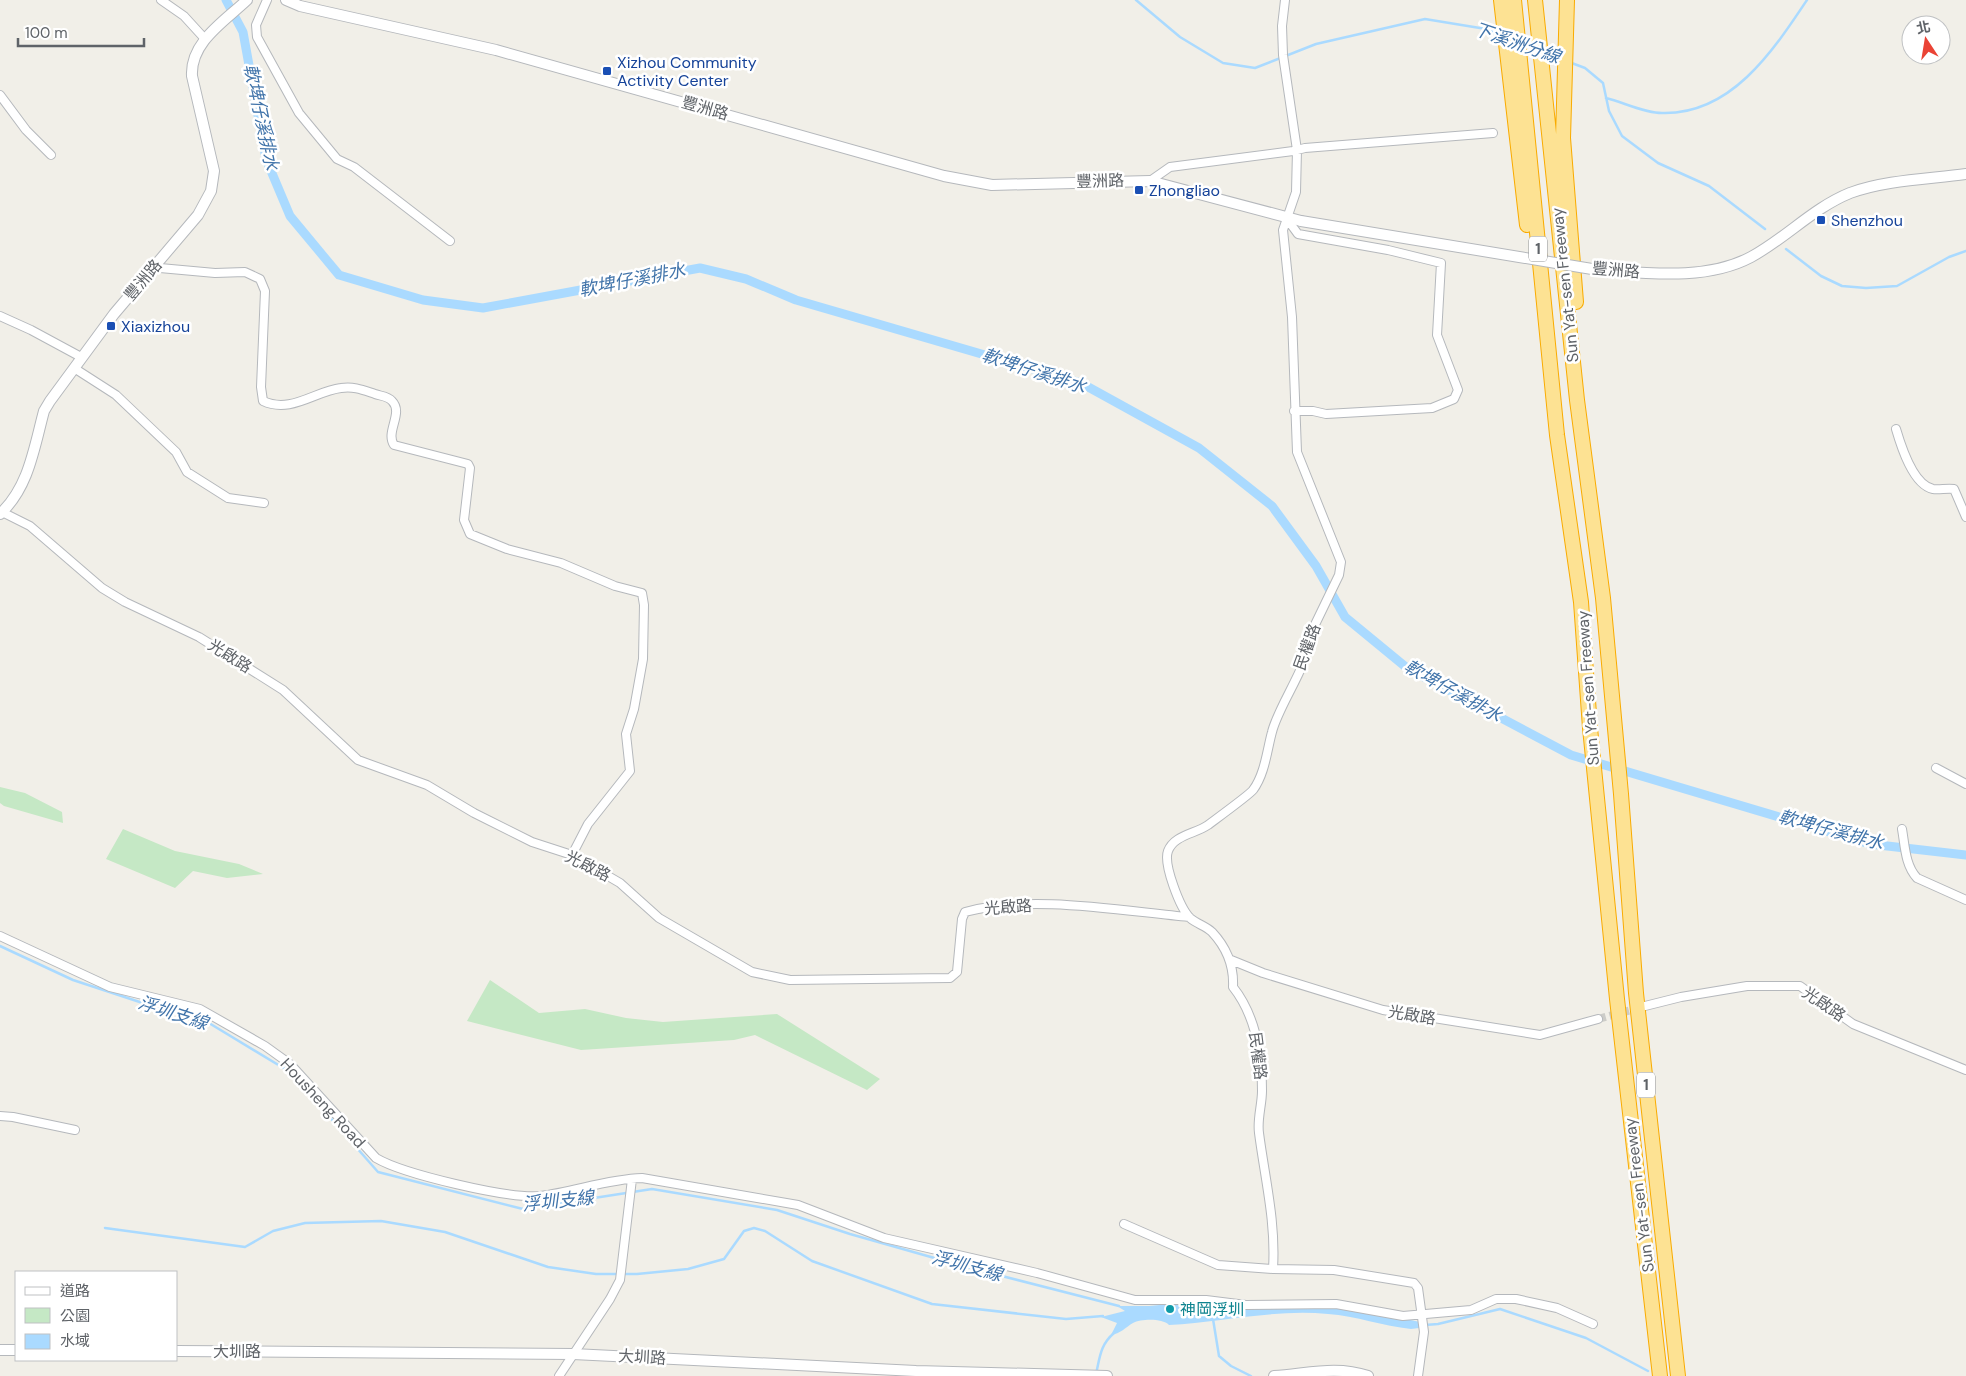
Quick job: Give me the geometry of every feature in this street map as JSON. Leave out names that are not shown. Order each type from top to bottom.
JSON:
[{"type":"highway","points":[[1501,0],[1510,23]]},
{"type":"highway","name":"Sun Yat-sen Freeway","points":[[1514,0],[1510,23],[1557,435],[1581,602],[1597,799],[1660,1376]]},
{"type":"highway","points":[[1568,0],[1563,75],[1563,138],[1577,320],[1578,400]]},
{"type":"highway","name":"Sun Yat-sen Freeway","points":[[1535,5],[1578,400],[1603,598],[1621,794],[1636,993],[1678,1376]]},
{"type":"street","points":[[161,0],[184,16],[208,37]]},
{"type":"street","name":"豐洲路","points":[[1,513],[24,483],[47,406],[114,314],[204,208],[213,185],[214,171],[192,76],[193,58],[208,37],[247,0]]},
{"type":"street","points":[[267,0],[256,25],[257,37],[299,113],[337,159],[354,167],[450,241]]},
{"type":"street","name":"豐洲路","points":[[286,0],[300,6],[496,50],[944,176],[992,184],[1150,181],[1248,206],[1287,219],[1598,270],[1675,275],[1721,266],[1750,258],[1832,201],[1852,192],[1966,174]]},
{"type":"street","points":[[1286,0],[1282,40],[1283,55],[1297,150],[1296,192],[1283,230],[1292,317],[1294,411],[1313,411],[1326,414],[1432,408],[1454,399],[1458,390],[1437,335],[1441,263],[1388,250],[1298,234],[1287,219]]},
{"type":"street","points":[[0,95],[26,130],[52,154]]},
{"type":"street","points":[[1150,181],[1170,167],[1297,150],[1493,133]]},
{"type":"street","points":[[156,265],[160,268],[215,273],[245,272],[260,279],[265,291],[260,387],[261,397],[265,402],[295,403],[344,387],[361,388],[391,399],[395,404],[396,413],[390,438],[394,445],[467,462],[470,466],[464,520],[470,534],[499,546],[561,563],[615,586],[642,593],[645,645],[634,708],[626,734],[630,771],[588,824],[572,855]]},
{"type":"street","points":[[0,316],[32,330],[81,357]]},
{"type":"street","points":[[74,368],[116,395],[176,452],[187,472],[228,498],[264,503]]},
{"type":"street","name":"民權路","points":[[1273,1269],[1275,1241],[1258,1131],[1262,1091],[1256,1030],[1246,1003],[1233,987],[1234,973],[1231,960],[1212,932],[1189,917],[1179,900],[1168,868],[1167,852],[1173,841],[1207,825],[1253,790],[1266,761],[1272,730],[1286,696],[1310,648],[1309,637],[1339,575],[1341,562],[1297,452],[1294,411]]},
{"type":"street","points":[[1896,429],[1901,449],[1920,482],[1932,489],[1954,489],[1966,517]]},
{"type":"street","name":"光啟路","points":[[1,513],[30,526],[102,588],[125,602],[199,637],[284,690],[358,760],[427,785],[474,813],[532,842],[572,855],[620,883],[659,918],[752,972],[790,980],[950,978],[957,972],[962,918],[965,912],[976,909],[1048,904],[1189,917]]},
{"type":"street","points":[[1936,768],[1966,784]]},
{"type":"street","points":[[1902,829],[1907,860],[1912,873],[1917,878],[1966,900]]},
{"type":"street","name":"Housheng Road","points":[[0,936],[110,987],[200,1009],[265,1046],[290,1064],[371,1154],[394,1166],[516,1196],[549,1194],[632,1178]]},
{"type":"street","name":"光啟路","points":[[1231,960],[1262,973],[1383,1010],[1540,1035],[1598,1019]]},
{"type":"street","name":"光啟路","points":[[1645,1006],[1681,997],[1747,986],[1800,986],[1853,1024],[1966,1070]]},
{"type":"street","points":[[0,1116],[75,1130]]},
{"type":"street","points":[[559,1376],[610,1299],[620,1274],[632,1178],[690,1185],[798,1205],[884,1238],[1037,1273],[1135,1300],[1206,1300],[1246,1305],[1336,1304],[1403,1316],[1422,1317],[1471,1310],[1496,1299],[1516,1299],[1557,1308],[1593,1324]]},
{"type":"street","points":[[1124,1224],[1218,1265],[1273,1269],[1334,1270],[1414,1283],[1418,1288],[1424,1332],[1418,1376]]},
{"type":"street","points":[[0,1350],[15,1350]]},
{"type":"street","name":"大圳路","points":[[178,1351],[573,1354],[913,1373],[1107,1376]]},
{"type":"street","points":[[1274,1376],[1342,1370],[1368,1376]]},
{"type":"green space","points":[[0,787],[25,793],[62,812],[63,823],[4,806],[0,803]]},
{"type":"green space","points":[[123,829],[175,851],[239,864],[263,874],[227,878],[193,871],[175,888],[106,859]]},
{"type":"green space","points":[[490,980],[539,1013],[585,1009],[626,1018],[663,1022],[777,1014],[880,1079],[867,1090],[755,1035],[734,1040],[581,1050],[467,1021]]},
{"type":"water","points":[[1203,1301],[1250,1309],[1334,1304],[1420,1322],[1422,1325],[1419,1328],[1411,1329],[1338,1315],[1288,1313],[1169,1325],[1157,1320],[1141,1321],[1133,1323],[1120,1332],[1111,1335],[1117,1323],[1101,1317],[1125,1311],[1117,1306],[1149,1306]]},
{"type":"waterway","name":"軟埤仔溪排水","points":[[226,0],[243,32],[266,159],[290,216],[339,275],[423,300],[483,308],[700,268],[746,279],[796,300],[1081,383],[1199,448],[1272,506],[1316,566],[1345,617],[1407,668],[1571,755],[1870,844],[1966,855]]},
{"type":"waterway","name":"下溪洲分線","points":[[1136,0],[1180,37],[1223,63],[1255,68],[1316,44],[1425,19],[1486,29],[1501,35]]},
{"type":"waterway","points":[[1606,98],[1655,113],[1687,111],[1709,103],[1729,92],[1748,76],[1780,39],[1807,0]]},
{"type":"waterway","name":"下溪洲分線","points":[[1523,43],[1536,49]]},
{"type":"waterway","name":"下溪洲分線","points":[[1546,52],[1562,59]]},
{"type":"waterway","name":"下溪洲分線","points":[[1569,62],[1585,68],[1603,83],[1609,111],[1622,136],[1658,163],[1709,186],[1765,229]]},
{"type":"waterway","name":"下溪洲分線","points":[[1786,249],[1821,276],[1842,286],[1866,288],[1897,286],[1949,257],[1966,251]]},
{"type":"waterway","name":"浮圳支線","points":[[0,946],[73,980],[170,1012],[204,1020],[290,1072],[378,1172],[523,1209],[652,1189],[777,1210],[850,1234],[959,1265],[1119,1306]]},
{"type":"waterway","points":[[105,1228],[245,1247],[273,1231],[305,1223],[381,1221],[445,1232],[548,1267],[596,1274],[637,1274],[688,1269],[724,1259],[744,1231],[754,1228],[765,1231],[812,1261],[932,1304],[1066,1319],[1103,1316]]},
{"type":"waterway","points":[[1425,1325],[1438,1324],[1500,1309],[1586,1338],[1648,1371]]},
{"type":"waterway","points":[[1213,1319],[1219,1356],[1231,1366],[1251,1376]]},
{"type":"waterway","points":[[1096,1374],[1103,1347],[1114,1333]]},
{"type":"tunnel","points":[[1598,1019],[1639,1008]]},
{"type":"place","name":"Xizhou Community Activity Center","points":[[607,71]]},
{"type":"place","name":"Zhongliao","points":[[1139,190]]},
{"type":"place","name":"Shenzhou","points":[[1821,220]]},
{"type":"place","name":"Xiaxizhou","points":[[111,326]]},
{"type":"place","name":"神岡浮圳","points":[[1170,1309]]}]
